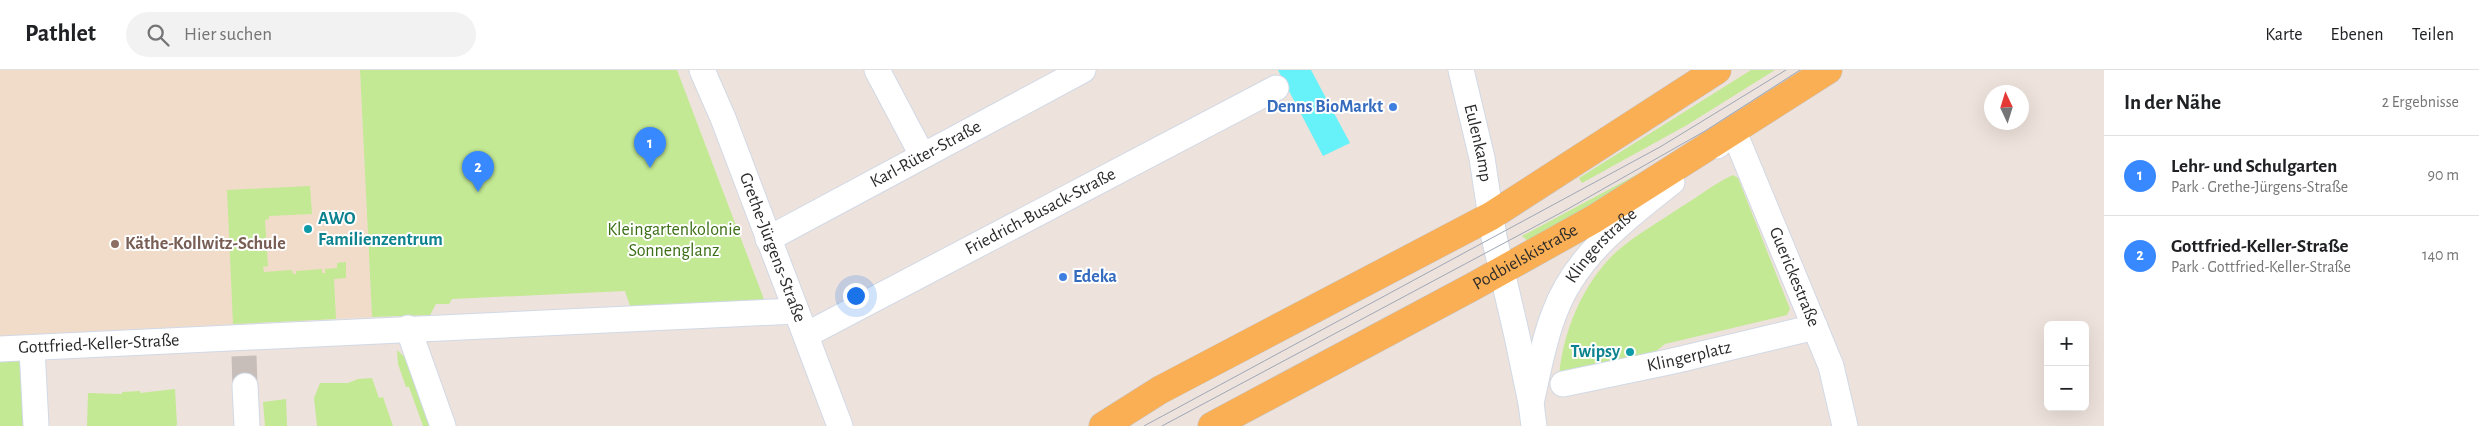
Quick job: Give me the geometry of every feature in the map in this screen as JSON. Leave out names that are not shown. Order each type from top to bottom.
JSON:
[{"type":"main road","points":[[1103,426],[1168,386],[1491,216],[1717,70]]},
{"type":"main road","name":"Podbielskistraße","points":[[1212,426],[1502,271],[1594,219],[1734,132],[1828,70]]},
{"type":"street","name":"Grethe-Jürgens-Straße","points":[[702,70],[840,426]]},
{"type":"street","points":[[877,70],[922,155]]},
{"type":"street","name":"Karl-Rüter-Straße","points":[[768,239],[1083,70]]},
{"type":"street","name":"Eulenkamp","points":[[1461,70],[1482,158],[1491,216]]},
{"type":"street","name":"Friedrich-Busack-Straße","points":[[806,335],[1276,88]]},
{"type":"street","name":"Klingerstraße","points":[[1533,414],[1554,313],[1569,284],[1588,256],[1611,230],[1734,132]]},
{"type":"street","name":"Guerickestraße","points":[[1734,132],[1831,366],[1844,426]]},
{"type":"street","name":"Klingerstraße","points":[[1491,216],[1533,414]]},
{"type":"street","name":"Gottfried-Keller-Straße","points":[[0,349],[243,346],[408,328],[796,311]]},
{"type":"street","points":[[408,328],[443,426]]},
{"type":"street","name":"Klingerplatz","points":[[1563,384],[1815,328]]},
{"type":"street","points":[[32,348],[36,426]]},
{"type":"street","points":[[245,386],[247,426]]},
{"type":"shaded area","name":"Käthe-Kollwitz-Schule","points":[[0,70],[360,70],[372,317],[0,336]]},
{"type":"green space","name":"Kleingartenkolonie Sonnenglanz","points":[[360,70],[677,70],[765,302],[630,306],[625,291],[452,299],[449,304],[436,304],[430,315],[372,317]]},
{"type":"green space","points":[[1751,70],[1775,70],[1687,125],[1582,183],[1579,178]]},
{"type":"green space","points":[[1662,161],[1530,243],[1522,236]]},
{"type":"green space","points":[[1733,175],[1738,178],[1790,309],[1787,315],[1665,344],[1649,357],[1559,378],[1564,344],[1569,328],[1583,295],[1603,266],[1621,247],[1638,235]]},
{"type":"green space","points":[[310,186],[312,214],[269,216],[269,219],[265,220],[268,266],[263,267],[264,272],[292,270],[293,274],[296,274],[296,271],[322,269],[322,273],[325,273],[325,269],[337,268],[337,263],[346,262],[346,278],[334,279],[336,319],[233,324],[227,190]]},
{"type":"green space","points":[[32,348],[36,426],[0,426],[0,349]]},
{"type":"green space","points":[[397,350],[409,361],[432,426],[423,426],[409,387],[406,387],[398,364]]},
{"type":"green space","points":[[372,378],[379,398],[383,397],[393,426],[317,426],[314,398],[320,383],[348,383],[358,379]]},
{"type":"green space","points":[[175,389],[177,425],[175,426],[87,426],[88,393],[122,394],[122,392],[140,391],[140,393]]},
{"type":"green space","points":[[286,399],[287,426],[265,426],[263,402]]},
{"type":"water","points":[[1278,70],[1311,70],[1350,143],[1323,156]]},
{"type":"tunnel","points":[[244,356],[245,386]]},
{"type":"tram line","points":[[1144,426],[1660,147],[1786,70]]},
{"type":"tram line","points":[[1162,426],[1566,210],[1705,131],[1800,70]]},
{"type":"place","name":"Denns BioMarkt","points":[[1393,107]]},
{"type":"place","name":"Lehr- und Schulgarten","points":[[650,168]]},
{"type":"place","name":"Gottfried-Keller-Straße","points":[[478,192]]},
{"type":"place","name":"AWO Familienzentrum","points":[[308,229]]},
{"type":"place","name":"Käthe-Kollwitz-Schule","points":[[115,244]]},
{"type":"place","name":"Edeka","points":[[1063,277]]},
{"type":"place","name":"Twipsy","points":[[1630,352]]}]
